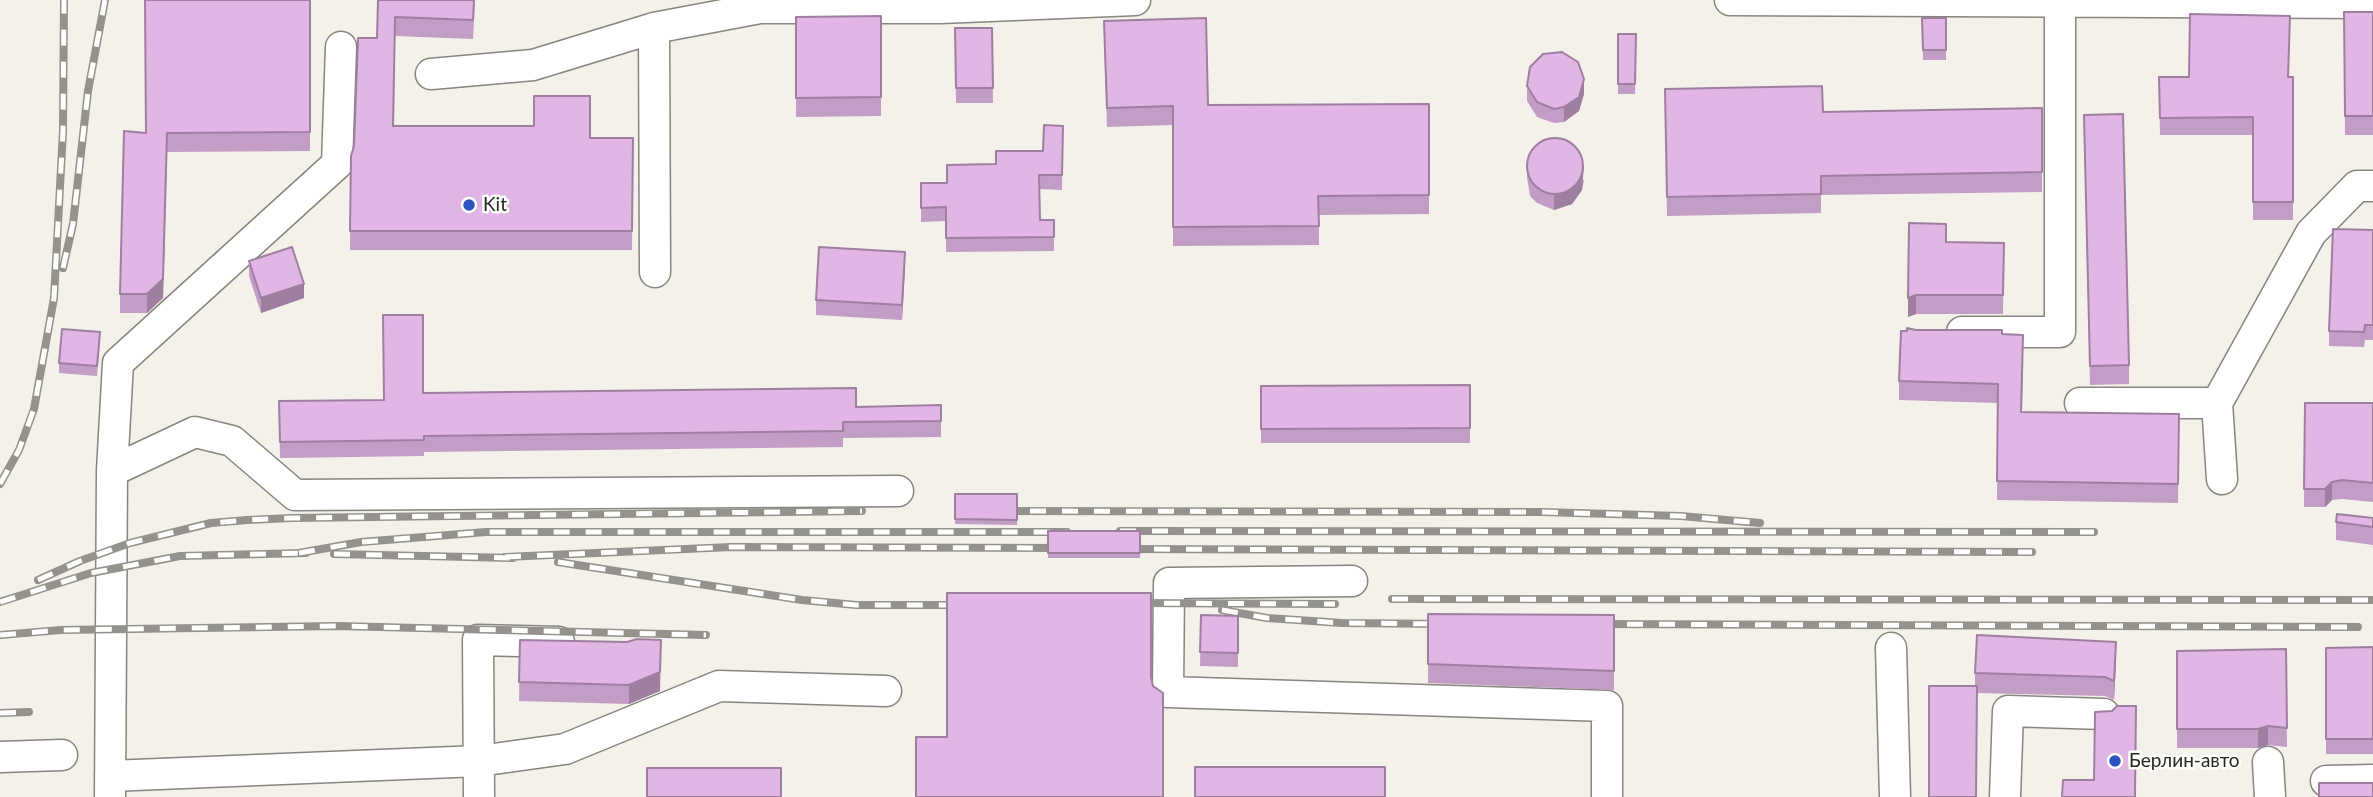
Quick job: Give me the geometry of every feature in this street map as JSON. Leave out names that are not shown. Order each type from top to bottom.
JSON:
[{"type":"lane","points":[[431,74],[533,65],[654,28],[760,8],[941,8],[1135,0]]},
{"type":"lane","points":[[1730,0],[2373,3]]},
{"type":"lane","points":[[1929,332],[2060,332],[2060,3]]},
{"type":"lane","points":[[654,28],[655,272]]},
{"type":"lane","points":[[341,47],[337,164],[118,363],[112,471],[110,786],[479,761],[565,749],[719,687],[886,691]]},
{"type":"lane","points":[[2222,479],[2217,402],[2311,233],[2357,186],[2373,187]]},
{"type":"lane","points":[[2080,402],[2217,402]]},
{"type":"lane","points":[[112,471],[195,432],[232,441],[295,495],[898,491]]},
{"type":"lane","points":[[1352,581],[1169,583],[1168,692],[1607,706],[1607,797]]},
{"type":"lane","points":[[479,797],[478,640],[586,643]]},
{"type":"lane","points":[[1891,648],[1895,797]]},
{"type":"lane","points":[[2005,797],[2008,711],[2104,714]]},
{"type":"lane","points":[[0,757],[62,755]]},
{"type":"lane","points":[[2268,762],[2270,797]]},
{"type":"lane","points":[[2326,781],[2373,780]]},
{"type":"building","points":[[145,0],[310,0],[310,132],[167,133],[163,279],[147,294],[120,294],[124,131],[146,133]]},
{"type":"building","points":[[378,0],[474,0],[473,20],[395,17],[393,126],[534,126],[534,96],[590,96],[590,138],[633,138],[632,231],[350,231],[351,156],[354,146],[358,38],[377,38]]},
{"type":"building","points":[[2344,12],[2373,12],[2373,116],[2345,116]]},
{"type":"building","points":[[2190,14],[2290,16],[2288,77],[2293,77],[2293,202],[2253,202],[2253,117],[2160,118],[2159,77],[2189,77]]},
{"type":"building","points":[[881,16],[881,97],[796,98],[796,17]]},
{"type":"building","points":[[1206,18],[1208,105],[1429,104],[1429,195],[1318,196],[1319,226],[1173,227],[1173,106],[1107,108],[1104,21]]},
{"type":"building","points":[[1922,18],[1946,18],[1946,50],[1923,50]]},
{"type":"building","points":[[955,28],[992,28],[993,88],[956,88]]},
{"type":"building","points":[[1618,34],[1636,34],[1635,84],[1618,84]]},
{"type":"building","points":[[1562,52],[1578,62],[1584,79],[1579,97],[1564,107],[1554,109],[1537,102],[1527,86],[1530,67],[1543,54]]},
{"type":"building","points":[[1822,86],[1823,112],[2042,108],[2042,172],[1821,176],[1821,194],[1667,197],[1665,89]]},
{"type":"building","points":[[2123,114],[2129,365],[2090,366],[2084,115]]},
{"type":"building","points":[[1044,125],[1063,126],[1062,175],[1039,175],[1040,220],[1054,220],[1054,237],[946,238],[946,207],[921,208],[921,183],[947,183],[947,165],[996,164],[996,151],[1043,151]]},
{"type":"building","points":[[1555,138],[1566,140],[1575,146],[1581,155],[1581,177],[1575,186],[1566,192],[1555,194],[1544,192],[1535,186],[1529,177],[1527,166],[1529,155],[1535,146],[1544,140]]},
{"type":"building","points":[[1909,223],[1946,224],[1946,242],[2004,243],[2003,295],[1916,295],[1908,298]]},
{"type":"building","points":[[2333,229],[2373,230],[2373,325],[2365,325],[2364,332],[2329,331]]},
{"type":"building","points":[[292,247],[304,284],[261,298],[249,261]]},
{"type":"building","points":[[819,247],[905,252],[902,305],[816,300]]},
{"type":"building","points":[[383,315],[423,315],[423,393],[856,388],[856,407],[941,405],[941,421],[843,422],[843,431],[424,436],[424,440],[280,442],[279,401],[384,400]]},
{"type":"building","points":[[1907,328],[2002,330],[2002,334],[2023,335],[2021,412],[2179,414],[2178,484],[1997,481],[1998,384],[1899,381],[1901,331],[1907,331]]},
{"type":"building","points":[[62,329],[100,332],[97,366],[59,363]]},
{"type":"building","points":[[1470,385],[1470,428],[1261,429],[1261,386]]},
{"type":"building","points":[[2305,403],[2373,403],[2373,483],[2342,480],[2332,482],[2325,489],[2304,489]]},
{"type":"building","points":[[955,494],[1017,494],[1017,520],[955,519]]},
{"type":"building","points":[[2337,514],[2373,518],[2373,527],[2336,522]]},
{"type":"building","points":[[1048,531],[1140,531],[1140,553],[1048,553]]},
{"type":"building","points":[[947,593],[1151,593],[1151,677],[1153,686],[1163,693],[1163,797],[916,797],[916,737],[947,737]]},
{"type":"building","points":[[1428,614],[1614,615],[1614,671],[1428,664]]},
{"type":"building","points":[[1201,615],[1238,616],[1238,653],[1200,652]]},
{"type":"building","points":[[1977,635],[2116,642],[2114,681],[2105,677],[1975,673]]},
{"type":"building","points":[[637,639],[661,640],[660,672],[629,685],[519,682],[520,640],[627,642]]},
{"type":"building","points":[[2373,647],[2373,739],[2326,739],[2326,648]]},
{"type":"building","points":[[2286,649],[2287,728],[2268,726],[2258,729],[2177,729],[2177,651]]},
{"type":"building","points":[[1929,686],[1977,686],[1976,797],[1929,797]]},
{"type":"building","name":"Берлин-авто","points":[[2117,706],[2136,706],[2135,797],[2062,797],[2063,780],[2094,780],[2095,712],[2112,711]]},
{"type":"building","points":[[1195,767],[1385,767],[1385,797],[1195,797]]},
{"type":"building","points":[[647,768],[781,768],[781,797],[647,797]]},
{"type":"building","points":[[2319,783],[2373,783],[2373,797],[2319,797]]},
{"type":"railway","points":[[0,484],[19,450],[34,409],[54,298],[63,131],[64,0]]},
{"type":"railway","points":[[63,268],[73,224],[88,91],[105,0]]},
{"type":"railway","points":[[38,580],[130,543],[211,523],[292,518],[862,511]]},
{"type":"railway","points":[[998,511],[1542,512],[1681,516],[1760,523]]},
{"type":"railway","points":[[1120,531],[2094,532]]},
{"type":"railway","points":[[299,553],[361,542],[486,532],[1067,532]]},
{"type":"railway","points":[[505,557],[731,547],[1069,548]]},
{"type":"railway","points":[[1122,549],[2032,552]]},
{"type":"railway","points":[[0,602],[91,573],[180,556],[306,553]]},
{"type":"railway","points":[[334,554],[513,558]]},
{"type":"railway","points":[[558,562],[802,600],[856,605],[968,605]]},
{"type":"railway","points":[[1392,599],[2373,600]]},
{"type":"railway","points":[[1132,603],[1335,604]]},
{"type":"railway","points":[[1222,610],[1267,618],[1342,623],[1448,624]]},
{"type":"railway","points":[[1595,624],[2358,627]]},
{"type":"railway","points":[[0,635],[61,630],[337,626],[706,635]]},
{"type":"railway","points":[[0,713],[29,712]]},
{"type":"place","name":"Kit","points":[[469,205]]},
{"type":"place","name":"Берлин-авто","points":[[2115,761]]}]
